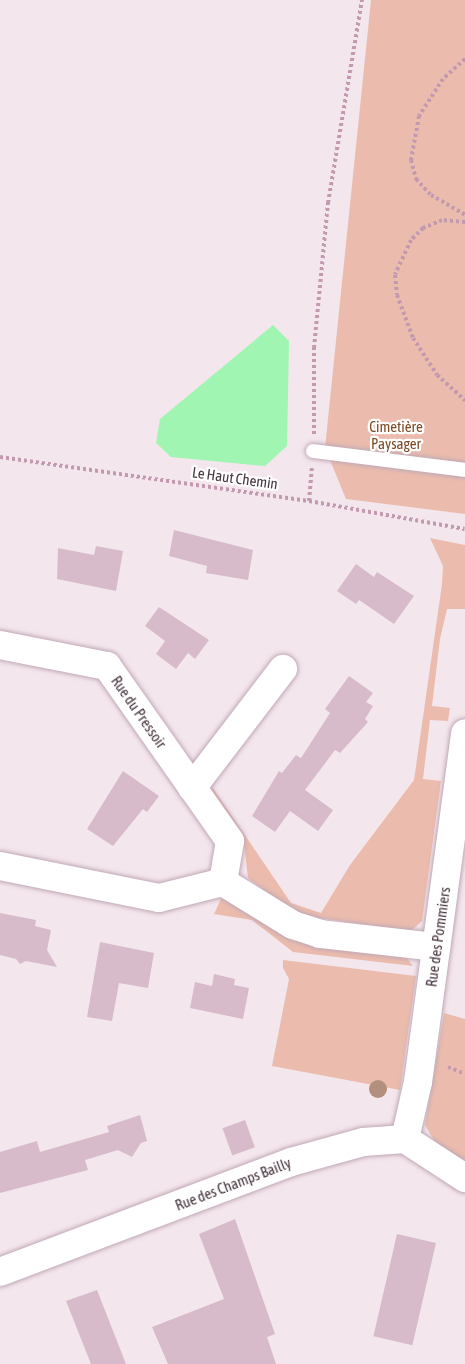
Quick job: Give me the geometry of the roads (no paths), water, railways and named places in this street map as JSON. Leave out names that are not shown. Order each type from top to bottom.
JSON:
[{"type":"street","name":"Rue du Pressoir","points":[[0,645],[107,666],[230,841],[223,882]]},
{"type":"street","points":[[192,788],[283,669]]},
{"type":"street","name":"Rue des Pommiers","points":[[405,1140],[418,1082],[465,733]]},
{"type":"street","points":[[0,866],[159,898],[223,882],[293,926],[320,934],[436,947]]},
{"type":"street","points":[[405,1140],[465,1178]]},
{"type":"street","name":"Rue des Champs Bailly","points":[[0,1272],[291,1162],[363,1142],[405,1140]]},
{"type":"lane","points":[[313,451],[465,470]]},
{"type":"park label","name":"Cimetière Paysager","points":[[396,434]]}]
